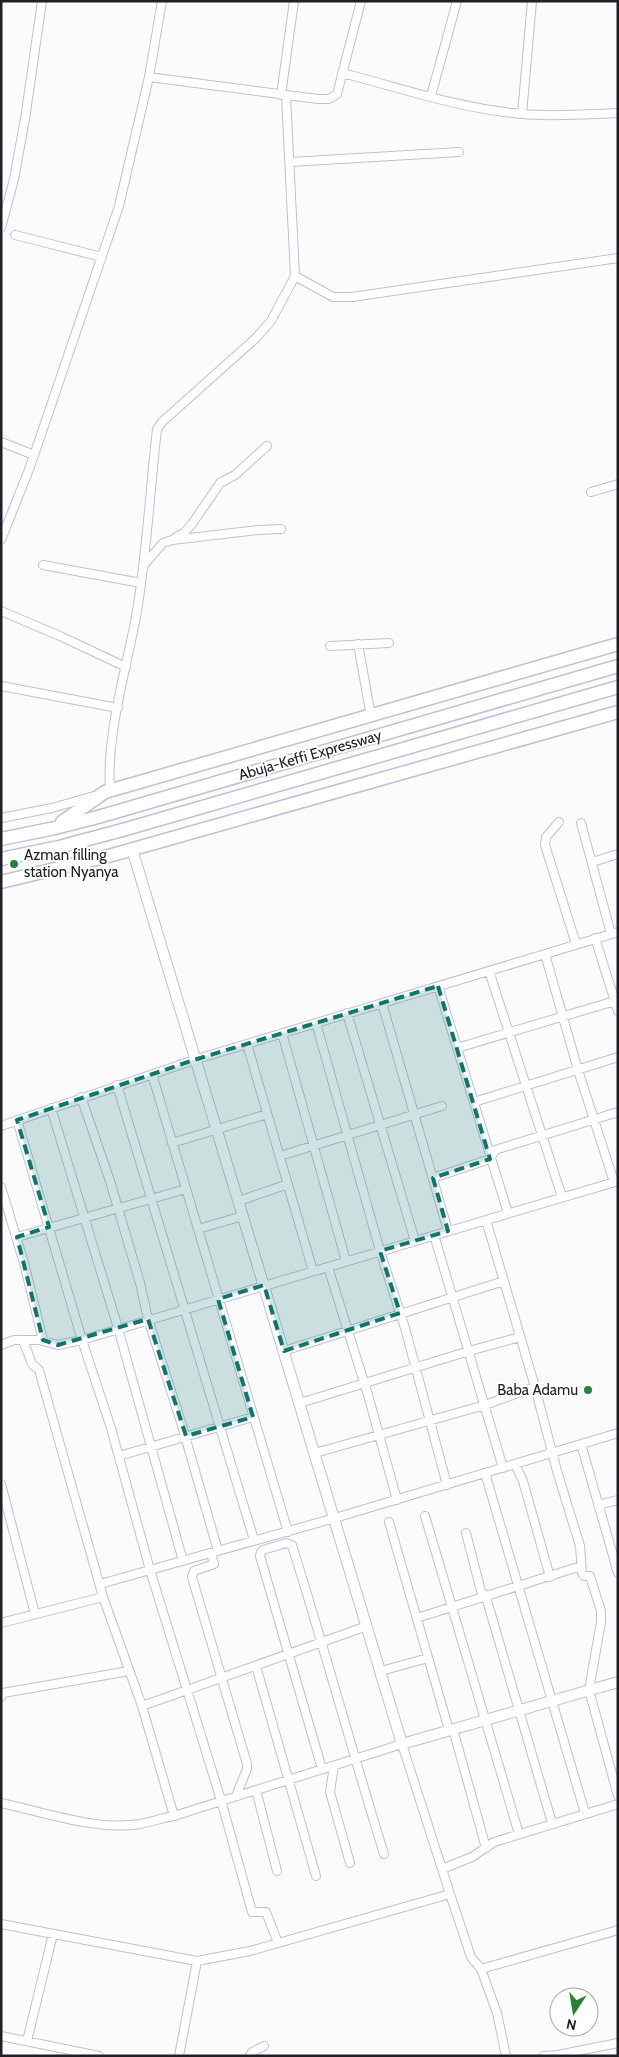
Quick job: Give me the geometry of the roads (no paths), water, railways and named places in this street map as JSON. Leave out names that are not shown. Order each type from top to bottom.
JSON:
[{"type":"main road","name":"Abuja-Keffi Expressway","points":[[45,830],[68,818],[108,792],[618,644]]},
{"type":"main road","name":"Abuja-Keffi Expressway","points":[[1,839],[105,815],[618,666]]},
{"type":"main road","name":"Abuja-Keffi Expressway","points":[[1,859],[52,849],[126,829],[618,687]]},
{"type":"main road","points":[[1,882],[63,868],[132,849],[618,712]]},
{"type":"street","points":[[1,228],[25,119],[42,1]]},
{"type":"street","points":[[1,540],[34,455],[119,206],[149,77],[162,1]]},
{"type":"street","points":[[1,818],[52,808],[108,792],[118,708],[141,583],[157,429],[162,422],[256,338],[271,321],[294,276],[290,162],[284,96],[294,1]]},
{"type":"street","points":[[149,77],[284,96],[329,99],[337,94],[362,1]]},
{"type":"street","points":[[431,96],[457,1]]},
{"type":"street","points":[[522,114],[532,1]]},
{"type":"street","points":[[342,73],[455,102],[522,114],[618,113]]},
{"type":"street","points":[[290,162],[459,152]]},
{"type":"street","points":[[15,235],[102,257]]},
{"type":"street","points":[[294,276],[334,297],[352,297],[617,261]]},
{"type":"street","points":[[1,442],[34,455]]},
{"type":"street","points":[[172,540],[188,529],[220,483],[235,476],[267,446]]},
{"type":"street","points":[[591,492],[618,484]]},
{"type":"street","points":[[143,566],[163,543],[172,540],[281,529]]},
{"type":"street","points":[[43,565],[141,583]]},
{"type":"street","points":[[1,611],[126,667]]},
{"type":"street","points":[[330,646],[389,643]]},
{"type":"street","points":[[358,644],[371,716]]},
{"type":"street","points":[[1,686],[118,708]]},
{"type":"street","points":[[559,822],[546,837],[545,845],[576,944]]},
{"type":"street","points":[[1,1126],[81,1097],[197,1059],[615,933],[581,823]]},
{"type":"street","points":[[132,849],[197,1059],[402,1744],[471,1957],[481,1969],[497,2013],[506,2056]]},
{"type":"street","points":[[592,862],[618,854]]},
{"type":"street","points":[[595,938],[618,1011]]},
{"type":"street","points":[[1,1344],[23,1340],[43,1340],[58,1345],[82,1340],[616,1182],[578,1070],[545,954]]},
{"type":"street","points":[[488,971],[562,1197]]},
{"type":"street","points":[[438,986],[508,1214]]},
{"type":"street","points":[[457,1048],[509,1034],[616,1000]]},
{"type":"street","points":[[382,1003],[448,1231]]},
{"type":"street","points":[[347,1014],[415,1241]]},
{"type":"street","points":[[316,1023],[448,1485]]},
{"type":"street","points":[[282,1033],[346,1261]]},
{"type":"street","points":[[247,1044],[314,1271]]},
{"type":"street","points":[[474,1102],[618,1057]]},
{"type":"street","points":[[152,1074],[252,1417],[288,1532]]},
{"type":"street","points":[[117,1085],[153,1199],[254,1540]]},
{"type":"street","points":[[81,1097],[118,1208],[140,1283],[148,1319],[186,1436],[215,1552],[214,1564],[194,1571],[192,1574],[247,1764],[247,1769],[236,1796]]},
{"type":"street","points":[[280,1156],[442,1106]]},
{"type":"street","points":[[51,1108],[118,1328],[183,1561]]},
{"type":"street","points":[[433,1178],[490,1159],[495,1150],[618,1112]]},
{"type":"street","points":[[172,1143],[267,1114]]},
{"type":"street","points":[[17,1120],[82,1340],[119,1456],[150,1570],[221,1800],[252,1912],[268,1913],[278,1943]]},
{"type":"street","points":[[239,1200],[288,1184]]},
{"type":"street","points":[[1,1187],[43,1340]]},
{"type":"street","points":[[16,1237],[186,1189]]},
{"type":"street","points":[[198,1229],[243,1216]]},
{"type":"street","points":[[486,1220],[580,1546],[582,1572],[584,1576],[590,1576],[600,1611],[601,1622],[590,1690],[618,1796]]},
{"type":"street","points":[[434,1235],[504,1468]]},
{"type":"street","points":[[328,1266],[397,1500]]},
{"type":"street","points":[[284,1350],[504,1281]]},
{"type":"street","points":[[300,1403],[468,1351],[520,1337]]},
{"type":"street","points":[[23,1340],[29,1359],[39,1370],[103,1597],[142,1706],[174,1816]]},
{"type":"street","points":[[315,1453],[485,1405],[535,1387]]},
{"type":"street","points":[[119,1456],[219,1425],[252,1417]]},
{"type":"street","points":[[100,1584],[288,1532],[618,1433]]},
{"type":"street","points":[[581,1444],[598,1505],[616,1558],[618,1573]]},
{"type":"street","points":[[515,1464],[523,1481],[550,1577]]},
{"type":"street","points":[[485,1473],[585,1813]]},
{"type":"street","points":[[1,1484],[35,1614]]},
{"type":"street","points":[[598,1505],[618,1500]]},
{"type":"street","points":[[425,1516],[519,1834]]},
{"type":"street","points":[[389,1522],[486,1848]]},
{"type":"street","points":[[466,1533],[481,1591],[486,1597],[552,1823]]},
{"type":"street","points":[[322,1769],[260,1556],[263,1550],[286,1543],[292,1545],[323,1642],[354,1759],[384,1854]]},
{"type":"street","points":[[417,1618],[581,1566]]},
{"type":"street","points":[[1,1623],[103,1597]]},
{"type":"street","points":[[142,1706],[367,1626]]},
{"type":"street","points":[[380,1671],[428,1658]]},
{"type":"street","points":[[256,1666],[316,1876]]},
{"type":"street","points":[[1,1697],[3,1693],[67,1684],[130,1671]]},
{"type":"street","points":[[1,1803],[87,1822],[114,1825],[138,1824],[174,1816],[402,1744],[618,1682]]},
{"type":"street","points":[[334,1766],[330,1792],[350,1863]]},
{"type":"street","points":[[256,1790],[277,1871]]},
{"type":"street","points":[[442,1869],[472,1857],[494,1842],[618,1804]]},
{"type":"street","points":[[1,1924],[197,1960],[278,1943],[450,1894]]},
{"type":"street","points":[[481,1969],[618,1930]]},
{"type":"street","points":[[27,2041],[53,1934]]},
{"type":"street","points":[[179,2056],[197,1960]]},
{"type":"street","points":[[1,2036],[27,2041],[62,2052],[99,2056]]},
{"type":"street","points":[[544,2056],[558,2056],[618,2043]]},
{"type":"street","points":[[250,2056],[252,2052],[264,2046]]},
{"type":"place","name":"Azman filling station Nyanya","points":[[14,864]]},
{"type":"place","name":"Baba Adamu","points":[[588,1390]]}]
